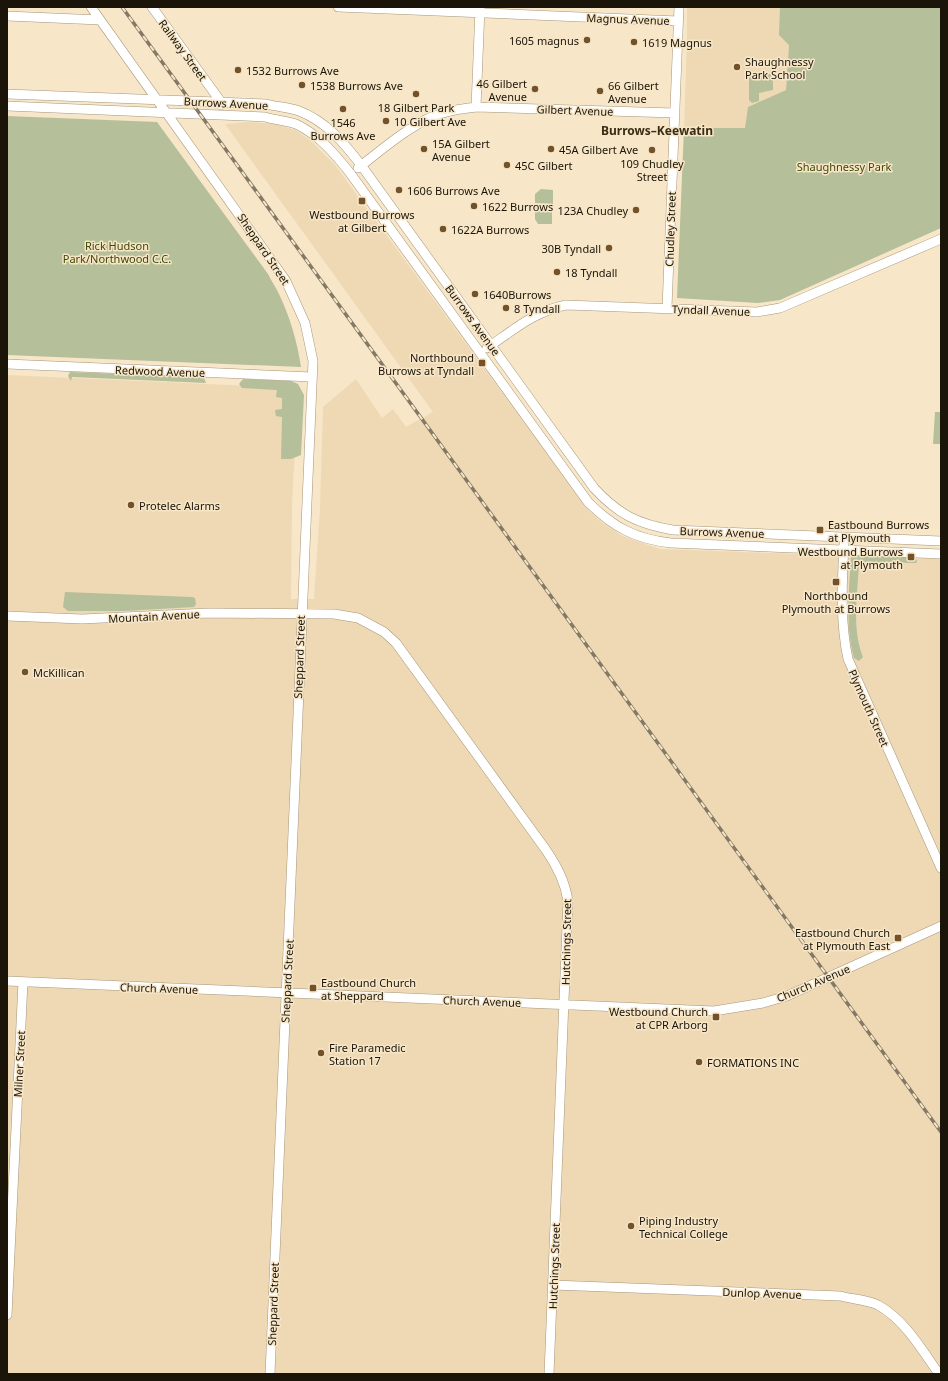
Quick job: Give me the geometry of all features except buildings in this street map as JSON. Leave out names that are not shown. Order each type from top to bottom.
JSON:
[{"type":"street","name":"Sheppard Street","points":[[91,7],[286,280],[299,306],[310,343],[313,360],[301,613],[270,1374]]},
{"type":"street","name":"Railway Street","points":[[152,7],[221,102]]},
{"type":"street","name":"Magnus Avenue","points":[[338,7],[480,10],[678,20]]},
{"type":"street","name":"Chudley Street","points":[[667,308],[679,7]]},
{"type":"street","points":[[476,107],[480,10]]},
{"type":"street","points":[[7,16],[100,20]]},
{"type":"street","name":"Burrows Avenue","points":[[7,94],[266,104],[299,111],[324,125],[347,147],[361,165],[594,488],[606,500],[628,517],[640,523],[673,530],[941,541]]},
{"type":"street","points":[[220,115],[221,102]]},
{"type":"street","name":"Burrows Avenue","points":[[7,106],[266,118],[295,124],[316,136],[334,153],[350,173],[588,502],[607,519],[637,536],[670,543],[941,554]]},
{"type":"street","name":"Gilbert Avenue","points":[[350,173],[427,119],[450,111],[476,107],[675,113]]},
{"type":"street","name":"Tyndall Avenue","points":[[481,353],[528,319],[556,307],[574,305],[757,312],[780,308],[941,239]]},
{"type":"street","name":"Redwood Avenue","points":[[7,364],[312,377]]},
{"type":"street","name":"Plymouth Street","points":[[844,537],[842,618],[843,635],[848,659],[941,868]]},
{"type":"street","name":"Mountain Avenue","points":[[7,616],[82,620],[209,613],[301,613]]},
{"type":"street","name":"Hutchings Street","points":[[301,613],[334,614],[358,618],[384,632],[396,643],[558,867],[565,883],[568,901],[549,1374]]},
{"type":"street","name":"Church Avenue","points":[[7,981],[714,1011],[763,1003],[788,996],[941,926]]},
{"type":"street","name":"Milner Street","points":[[7,1314],[23,982]]},
{"type":"street","name":"Dunlop Avenue","points":[[553,1285],[840,1296],[877,1305],[891,1315],[908,1331],[939,1374]]},
{"type":"shaded area","name":"Shaughnessy Park School","points":[[687,7],[780,7],[789,45],[786,90],[748,107],[745,128],[684,128]]},
{"type":"shaded area","points":[[248,122],[275,124],[295,130],[310,140],[335,165],[589,511],[601,522],[622,536],[660,549],[941,559],[941,1374],[7,1374],[7,375],[251,386],[298,391],[292,504],[291,599],[314,599],[320,508],[323,407],[356,379],[382,418],[393,409],[406,427],[433,412],[225,124]]},
{"type":"green space","name":"Shaughnessy Park","points":[[780,7],[941,7],[941,228],[780,300],[758,303],[677,298],[684,128],[745,128],[748,107],[786,90],[789,45],[779,35]]},
{"type":"green space","points":[[751,73],[771,74],[773,77],[773,90],[759,93],[759,101],[752,103],[749,100],[749,76]]},
{"type":"green space","name":"Rick Hudson Park/Northwood C.C.","points":[[7,116],[157,122],[268,274],[278,291],[290,320],[301,367],[7,355]]},
{"type":"green space","points":[[541,189],[553,190],[553,204],[535,203],[535,194]]},
{"type":"green space","points":[[535,207],[552,208],[552,224],[538,224],[535,219]]},
{"type":"green space","points":[[70,372],[201,377],[204,378],[206,383],[72,377],[71,381],[68,376]]},
{"type":"green space","points":[[243,379],[291,381],[298,384],[304,395],[301,455],[291,459],[281,459],[282,417],[276,416],[275,410],[282,409],[282,398],[276,397],[277,390],[242,388],[239,384]]},
{"type":"green space","points":[[935,412],[941,412],[941,444],[933,444]]},
{"type":"green space","points":[[858,554],[915,556],[917,561],[916,563],[859,562],[856,622],[859,646],[863,657],[859,661],[854,658],[851,646],[848,608],[851,557]]},
{"type":"green space","points":[[65,592],[192,597],[195,598],[196,604],[194,607],[124,611],[68,611],[63,607]]},
{"type":"railway","points":[[122,7],[941,1132]]},
{"type":"place","name":"1605 magnus","points":[[587,40]]},
{"type":"place","name":"1619 Magnus","points":[[634,42]]},
{"type":"place","name":"Shaughnessy Park School","points":[[737,67]]},
{"type":"place","name":"1532 Burrows Ave","points":[[238,70]]},
{"type":"place","name":"1538 Burrows Ave","points":[[302,85]]},
{"type":"place","name":"46 Gilbert Avenue","points":[[535,89]]},
{"type":"place","name":"66 Gilbert Avenue","points":[[600,91]]},
{"type":"place","name":"18 Gilbert Park","points":[[416,94]]},
{"type":"place","name":"1546 Burrows Ave","points":[[343,109]]},
{"type":"place","name":"10 Gilbert Ave","points":[[386,121]]},
{"type":"place","name":"15A Gilbert Avenue","points":[[424,149]]},
{"type":"place","name":"45A Gilbert Ave","points":[[551,149]]},
{"type":"place","name":"109 Chudley Street","points":[[652,150]]},
{"type":"place","name":"45C Gilbert","points":[[507,165]]},
{"type":"place","name":"1606 Burrows Ave","points":[[399,190]]},
{"type":"place","name":"Westbound Burrows at Gilbert","points":[[362,201]]},
{"type":"place","name":"1622 Burrows","points":[[474,206]]},
{"type":"place","name":"123A Chudley","points":[[636,210]]},
{"type":"place","name":"1622A Burrows","points":[[443,229]]},
{"type":"place","name":"30B Tyndall","points":[[609,248]]},
{"type":"place","name":"18 Tyndall","points":[[557,272]]},
{"type":"place","name":"1640Burrows","points":[[475,294]]},
{"type":"place","name":"8 Tyndall","points":[[506,308]]},
{"type":"place","name":"Northbound Burrows at Tyndall","points":[[482,363]]},
{"type":"place","name":"Protelec Alarms","points":[[131,505]]},
{"type":"place","name":"Eastbound Burrows at Plymouth","points":[[820,530]]},
{"type":"place","name":"Westbound Burrows at Plymouth","points":[[911,557]]},
{"type":"place","name":"Northbound Plymouth at Burrows","points":[[836,582]]},
{"type":"place","name":"McKillican","points":[[25,672]]},
{"type":"place","name":"Eastbound Church at Plymouth East","points":[[898,938]]},
{"type":"place","name":"Eastbound Church at Sheppard","points":[[313,988]]},
{"type":"place","name":"Westbound Church at CPR Arborg","points":[[716,1017]]},
{"type":"place","name":"Fire Paramedic Station 17","points":[[321,1053]]},
{"type":"place","name":"FORMATIONS INC","points":[[699,1062]]},
{"type":"place","name":"Piping Industry Technical College","points":[[631,1226]]},
{"type":"district","name":"Burrows–Keewatin","points":[[657,130]]}]
